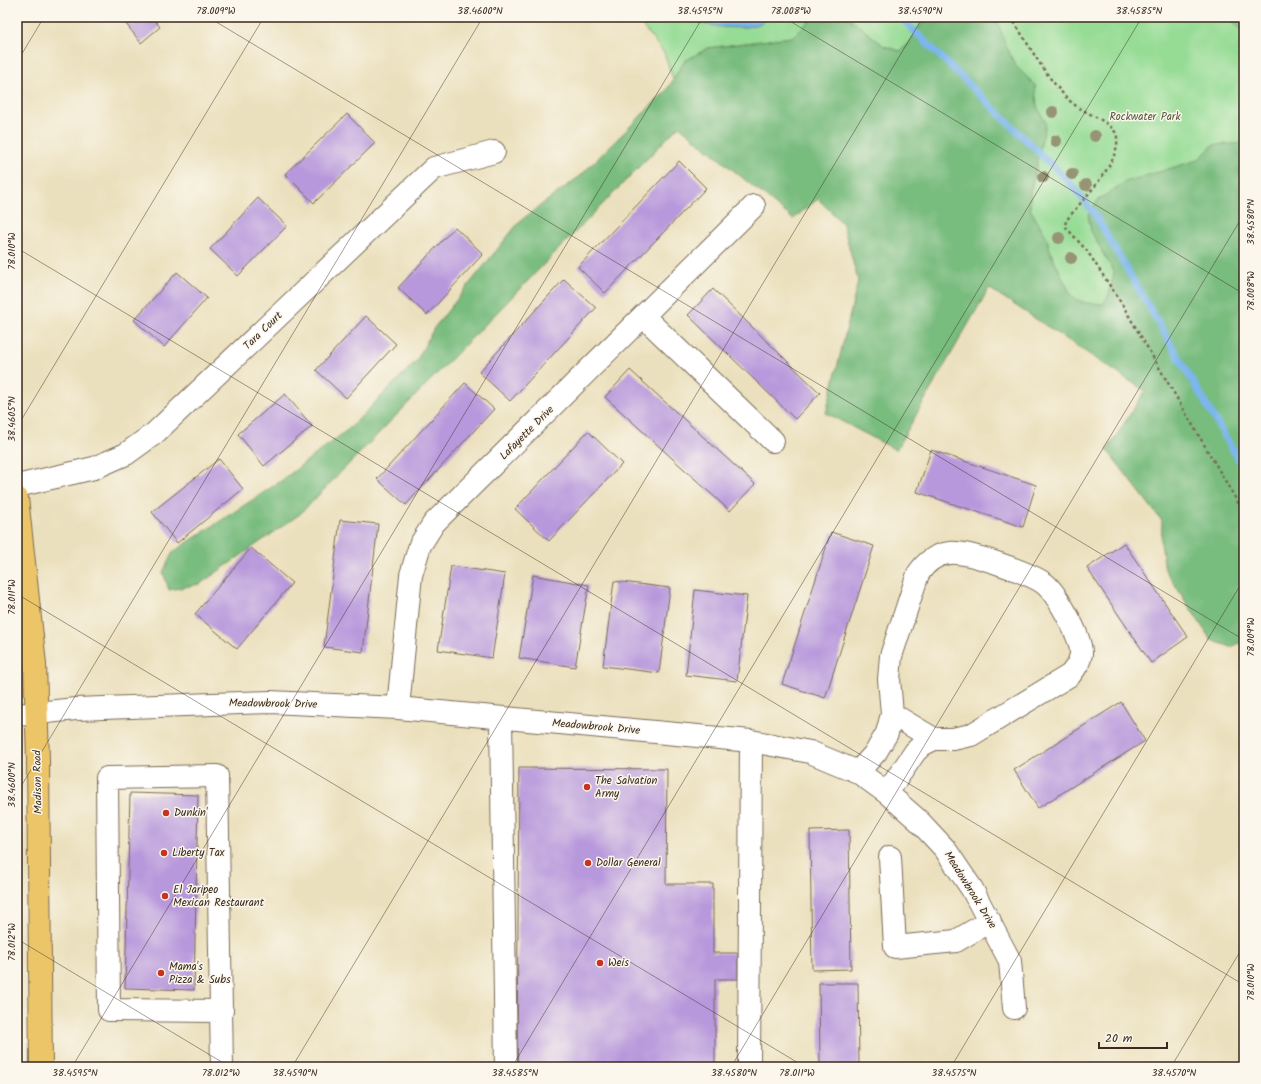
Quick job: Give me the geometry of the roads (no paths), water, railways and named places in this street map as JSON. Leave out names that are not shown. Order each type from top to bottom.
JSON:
[{"type":"main road","name":"Madison Road","points":[[17,498],[35,664],[27,714],[41,1067]]},
{"type":"street","name":"Tara Court","points":[[17,486],[94,468],[126,454],[155,433],[434,168],[494,152]]},
{"type":"street","name":"Lafayette Drive","points":[[398,708],[410,575],[420,545],[434,523],[644,317],[754,206]]},
{"type":"street","points":[[644,317],[773,441]]},
{"type":"street","points":[[858,772],[880,745],[887,733],[892,714],[889,678],[890,656],[918,574],[925,565],[939,555],[950,553],[964,554],[1032,575],[1046,585],[1055,595],[1079,641],[1081,654],[1077,667],[1070,675],[971,735],[953,739],[934,740],[922,745],[915,752],[888,793]]},
{"type":"street","name":"Meadowbrook Drive","points":[[27,714],[76,709],[270,702],[398,708],[751,741],[810,752],[858,772],[888,793],[919,821],[944,849],[972,889],[1010,961],[1014,1008]]},
{"type":"street","points":[[892,714],[934,740]]},
{"type":"street","points":[[501,718],[506,1067]]},
{"type":"street","points":[[749,1067],[751,741]]},
{"type":"street","points":[[222,1011],[108,1010],[107,778],[217,776],[222,1011],[222,1067]]},
{"type":"street","points":[[890,857],[895,947],[956,941],[990,921]]},
{"type":"water","points":[[687,17],[769,17],[752,26],[729,28],[705,24]]},
{"type":"waterway","points":[[900,17],[1068,181],[1094,213],[1244,469]]},
{"type":"place","name":"The Salvation Army","points":[[587,787]]},
{"type":"place","name":"Dunkin'","points":[[166,813]]},
{"type":"place","name":"Liberty Tax","points":[[164,853]]},
{"type":"place","name":"Dollar General","points":[[588,863]]},
{"type":"place","name":"El Jaripeo Mexican Restaurant","points":[[165,896]]},
{"type":"place","name":"Weis","points":[[600,963]]},
{"type":"place","name":"Mama's Pizza & Subs","points":[[161,973]]},
{"type":"park label","name":"Rockwater Park","points":[[1145,117]]}]
